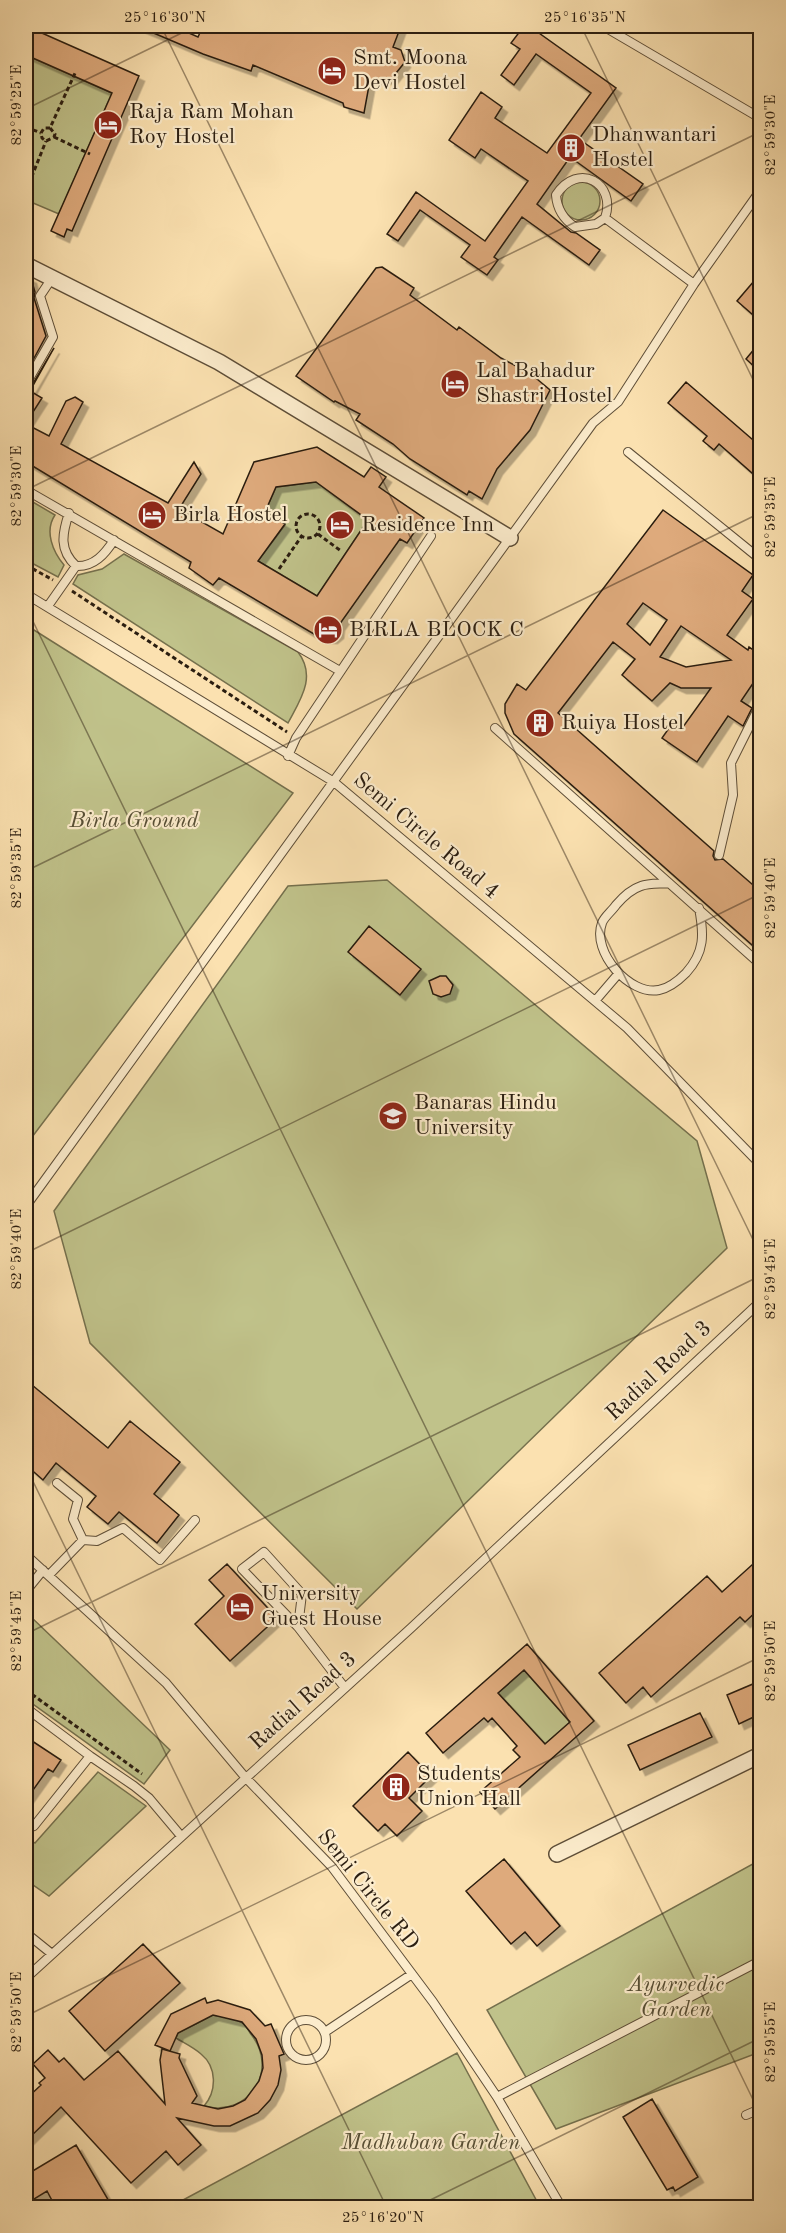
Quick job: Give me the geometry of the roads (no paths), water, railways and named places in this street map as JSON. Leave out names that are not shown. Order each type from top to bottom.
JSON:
[{"type":"street","points":[[26,265],[219,362],[510,538]]},
{"type":"street","points":[[557,1854],[760,1755]]},
{"type":"lane","points":[[603,26],[760,118]]},
{"type":"lane","points":[[584,177],[592,179],[603,190],[608,210],[605,218],[596,224],[575,227],[559,209],[556,195],[568,181],[584,177]]},
{"type":"lane","points":[[26,1206],[593,423],[618,402],[694,284],[760,191]]},
{"type":"lane","points":[[605,218],[694,284]]},
{"type":"lane","points":[[26,384],[53,337],[40,296],[52,278]]},
{"type":"lane","points":[[628,452],[760,559]]},
{"type":"lane","points":[[26,490],[340,671]]},
{"type":"lane","points":[[69,513],[63,530],[62,546],[67,557],[76,566],[84,566],[100,559],[114,540]]},
{"type":"lane","points":[[288,756],[296,738],[431,536]]},
{"type":"lane","points":[[48,606],[76,566]]},
{"type":"lane","name":"Semi Circle Road 4","points":[[26,594],[334,782],[627,1028],[760,1164]]},
{"type":"lane","points":[[719,855],[733,795],[731,763],[760,705]]},
{"type":"lane","points":[[495,728],[669,883],[685,892],[699,908],[760,964]]},
{"type":"lane","points":[[669,883],[641,886],[621,899],[602,922],[599,939],[609,964],[619,973],[640,988],[659,991],[678,981],[690,968],[701,947],[704,932],[699,908]]},
{"type":"lane","points":[[595,1001],[619,973]]},
{"type":"lane","name":"Radial Road 3","points":[[26,1978],[411,1628],[760,1302]]},
{"type":"lane","points":[[57,1483],[78,1500],[73,1519],[83,1540]]},
{"type":"lane","points":[[26,1592],[83,1540],[97,1541],[123,1528],[160,1560],[195,1520]]},
{"type":"lane","points":[[298,1627],[302,1594],[264,1552],[242,1569],[298,1627],[345,1688]]},
{"type":"lane","name":"Semi Circle RD","points":[[26,1555],[166,1683],[245,1777],[332,1867],[412,1974],[497,2097],[562,2208]]},
{"type":"lane","points":[[26,1708],[149,1798],[181,1836]]},
{"type":"lane","points":[[26,1821],[33,1826],[90,1756]]},
{"type":"lane","points":[[26,1933],[52,1954]]},
{"type":"lane","points":[[497,2097],[760,1961]]},
{"type":"lane","points":[[325,2032],[412,1974]]},
{"type":"lane","points":[[311,2020],[321,2026],[325,2032],[326,2045],[323,2052],[312,2059],[298,2058],[288,2049],[287,2036],[293,2025],[298,2022],[311,2020]]},
{"type":"lane","points":[[746,2115],[760,2109]]},
{"type":"place","name":"Smt. Moona Devi Hostel","points":[[332,71]]},
{"type":"place","name":"Raja Ram Mohan Roy Hostel","points":[[108,125]]},
{"type":"place","name":"Dhanwantari Hostel","points":[[571,148]]},
{"type":"place","name":"Lal Bahadur Shastri Hostel","points":[[455,384]]},
{"type":"place","name":"Birla Hostel","points":[[152,515]]},
{"type":"place","name":"Residence Inn","points":[[340,525]]},
{"type":"place","name":"BIRLA BLOCK C","points":[[328,630]]},
{"type":"place","name":"Ruiya Hostel","points":[[540,723]]},
{"type":"place","name":"Banaras Hindu University","points":[[393,1116]]},
{"type":"place","name":"University Guest House","points":[[240,1607]]},
{"type":"place","name":"Students Union Hall","points":[[396,1787]]},
{"type":"park label","name":"Birla Ground","points":[[134,821]]},
{"type":"park label","name":"Ayurvedic Garden","points":[[676,1998]]},
{"type":"park label","name":"Madhuban Garden","points":[[431,2143]]}]
